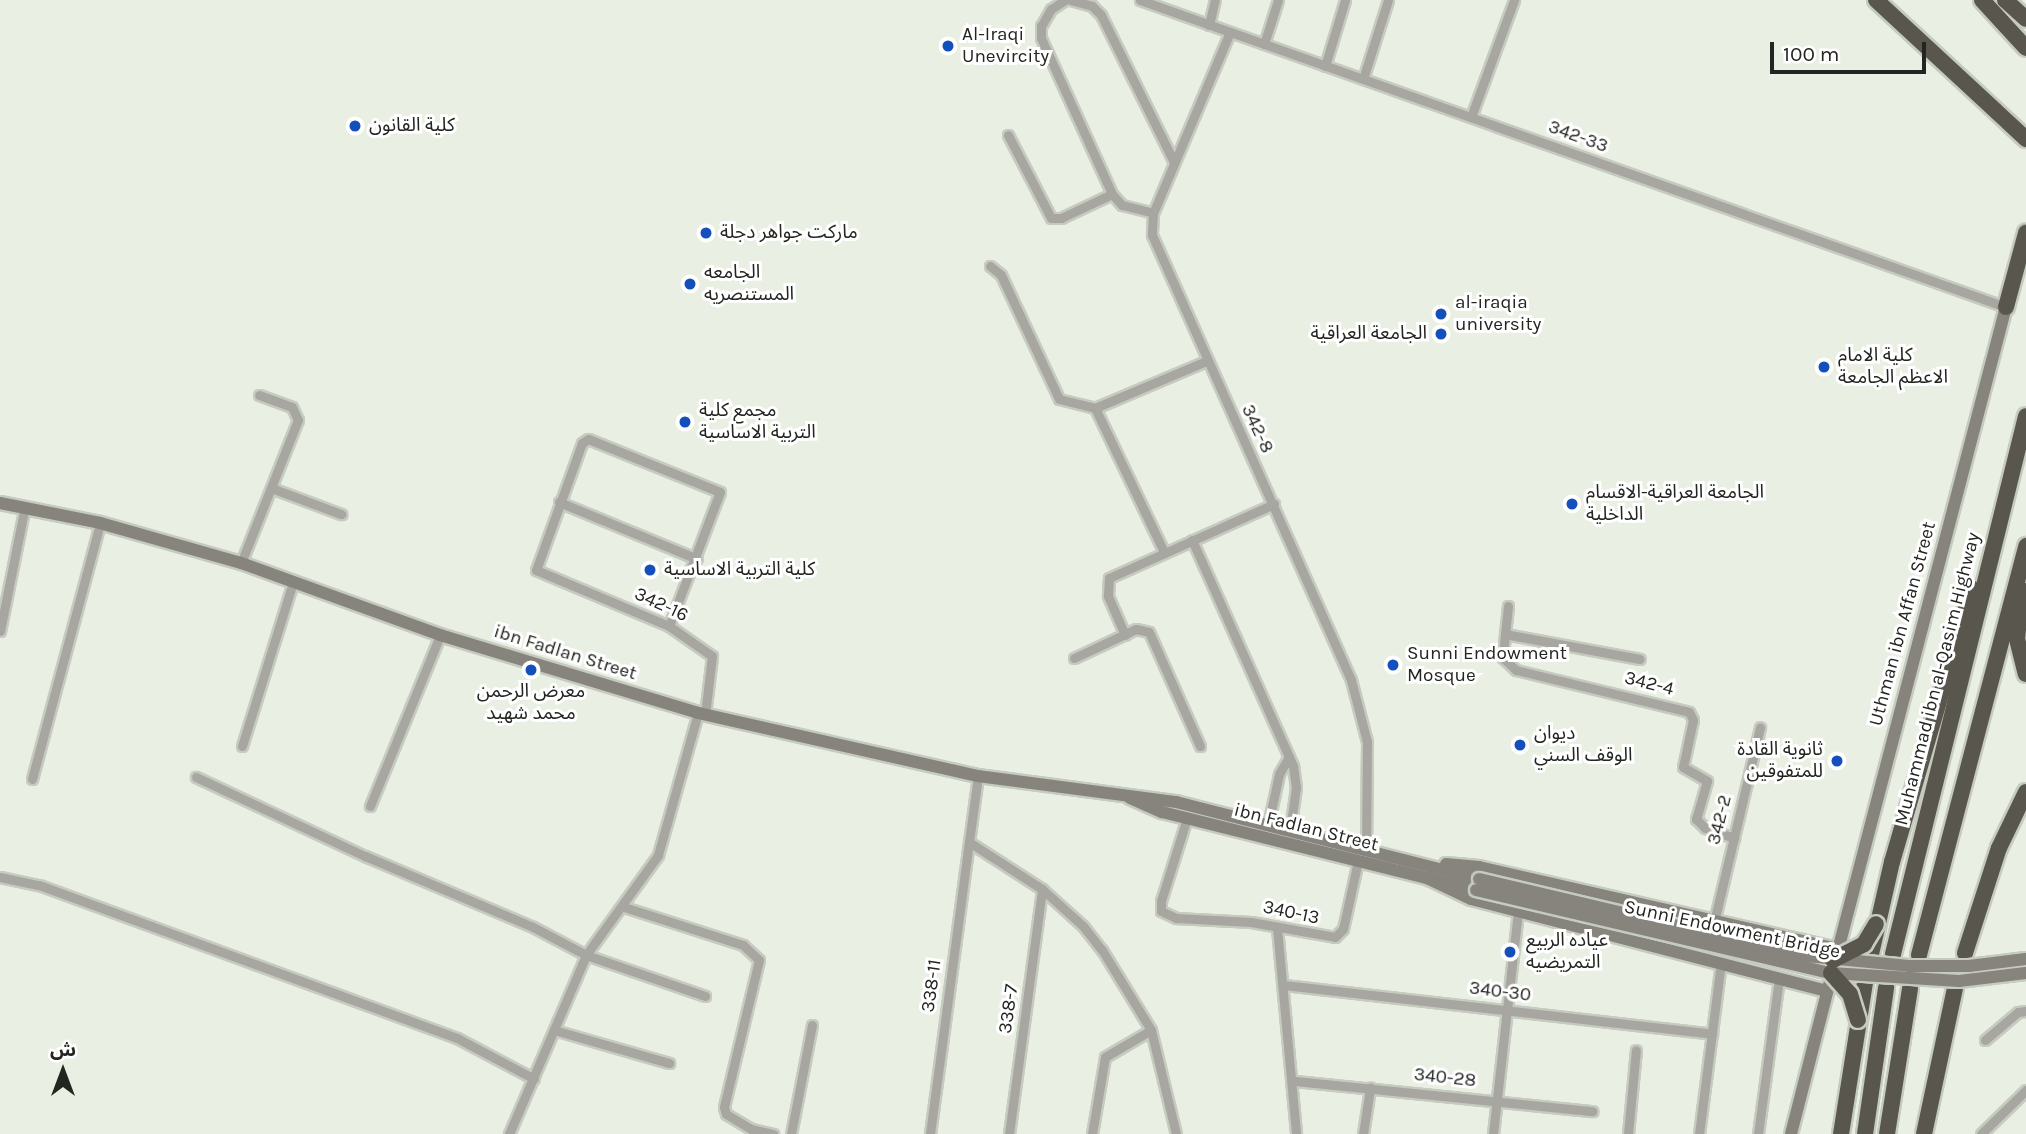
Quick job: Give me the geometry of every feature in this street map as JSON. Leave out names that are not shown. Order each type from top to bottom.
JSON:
[{"type":"highway","points":[[1876,0],[2026,139]]},
{"type":"highway","points":[[1982,0],[2026,48]]},
{"type":"highway","points":[[2005,0],[2026,19]]},
{"type":"highway","points":[[2006,307],[2026,233]]},
{"type":"highway","name":"Muhammad ibn al-Qasim Highway","points":[[1894,954],[2026,416]]},
{"type":"highway","points":[[1841,1134],[1876,924],[1924,747],[1977,573],[2000,520]]},
{"type":"highway","points":[[1919,955],[2026,546]]},
{"type":"highway","points":[[2026,557],[2017,639],[2026,674]]},
{"type":"highway","points":[[1965,953],[1999,848],[2026,792]]},
{"type":"highway","points":[[1858,1020],[1850,994],[1833,968],[1864,944],[1876,924]]},
{"type":"highway","points":[[1865,1134],[1886,988]]},
{"type":"highway","points":[[1924,1134],[1955,988]]},
{"type":"highway","points":[[1887,1134],[1910,989]]},
{"type":"street","points":[[1153,213],[1122,205],[1112,194],[1041,38],[1041,26],[1051,9],[1068,0],[1092,6],[1101,15],[1174,162]]},
{"type":"street","name":"342-33","points":[[1140,0],[2006,307]]},
{"type":"street","points":[[1209,25],[1215,0]]},
{"type":"street","points":[[1264,44],[1278,0]]},
{"type":"street","points":[[1325,66],[1345,0]]},
{"type":"street","points":[[1363,79],[1388,0]]},
{"type":"street","points":[[1471,117],[1514,0]]},
{"type":"street","name":"342-8","points":[[1230,32],[1153,213],[1152,235],[1206,361],[1274,504],[1359,704],[1367,742],[1366,850]]},
{"type":"street","points":[[1008,135],[1051,218],[1061,219],[1112,194]]},
{"type":"street","points":[[990,266],[1001,275],[1056,397],[1096,408],[1206,361]]},
{"type":"street","name":"Uthman ibn Affan Street","points":[[1791,1134],[2006,307]]},
{"type":"street","points":[[241,563],[274,489],[298,414],[292,407],[259,395]]},
{"type":"street","points":[[1096,408],[1164,552]]},
{"type":"street","points":[[669,626],[696,559],[720,492],[588,439],[582,443],[559,502],[696,559]]},
{"type":"street","points":[[274,489],[341,514]]},
{"type":"street","name":"ibn Fadlan Street","points":[[0,502],[100,523],[241,563],[440,635],[701,714],[978,776],[1130,798],[1166,800],[1366,850],[1428,872],[1478,885]]},
{"type":"street","name":"342-16","points":[[559,502],[536,570],[669,626],[712,656],[701,714]]},
{"type":"street","points":[[1125,635],[1108,596],[1109,578],[1274,504]]},
{"type":"street","points":[[0,631],[25,506]]},
{"type":"street","points":[[32,779],[100,523]]},
{"type":"street","points":[[1192,540],[1289,757],[1296,787],[1290,830]]},
{"type":"street","points":[[242,746],[293,582]]},
{"type":"street","points":[[1508,606],[1505,634],[1640,659]]},
{"type":"street","points":[[1074,658],[1136,629],[1149,632],[1200,746]]},
{"type":"street","name":"342-4","points":[[1505,634],[1503,658],[1516,670],[1689,712],[1693,720],[1683,767],[1707,781],[1696,820],[1704,828],[1734,838]]},
{"type":"street","points":[[370,806],[440,635]]},
{"type":"street","points":[[509,1134],[586,955],[624,907],[658,855],[701,714]]},
{"type":"street","name":"342-2","points":[[1714,922],[1760,726]]},
{"type":"street","points":[[1268,825],[1279,774],[1289,757]]},
{"type":"street","name":"338-11","points":[[930,1134],[978,776]]},
{"type":"street","points":[[197,777],[365,856],[533,927],[586,955],[705,996]]},
{"type":"street","name":"ibn Fadlan Street","points":[[1130,798],[1133,803],[1187,818],[1358,861],[1428,872]]},
{"type":"street","name":"340-13","points":[[1187,818],[1162,893],[1161,911],[1176,918],[1277,928],[1327,938],[1338,935],[1358,861]]},
{"type":"street","points":[[969,842],[1042,888],[1089,934],[1151,1030],[1176,1134]]},
{"type":"street","points":[[1428,872],[1479,867],[1714,922],[1833,968]]},
{"type":"street","points":[[1428,872],[1459,895],[1779,978],[1833,968]]},
{"type":"street","points":[[0,877],[39,885],[457,1038],[534,1079]]},
{"type":"street","name":"Sunni Endowment Bridge","points":[[1478,885],[1747,944],[1833,968],[1959,981],[2026,972]]},
{"type":"street","name":"338-7","points":[[1009,1134],[1042,888]]},
{"type":"street","points":[[624,907],[743,946],[759,960],[759,973],[724,1107],[726,1114],[750,1132],[773,1134]]},
{"type":"street","points":[[1493,1134],[1518,912]]},
{"type":"street","points":[[1277,928],[1295,1081],[1296,1134]]},
{"type":"street","name":"Sunni Endowment Bridge","points":[[1868,970],[1969,966],[2026,959]]},
{"type":"street","points":[[1699,1134],[1721,963]]},
{"type":"street","points":[[1758,1134],[1779,978]]},
{"type":"street","name":"340-30","points":[[1284,985],[1712,1034]]},
{"type":"street","points":[[1984,1040],[2018,1012],[2026,1011]]},
{"type":"street","points":[[791,1134],[812,1025]]},
{"type":"street","points":[[554,1030],[669,1063]]},
{"type":"street","points":[[1092,1134],[1105,1058],[1151,1030]]},
{"type":"street","points":[[1628,1134],[1636,1050]]},
{"type":"street","name":"340-28","points":[[1295,1081],[1592,1111]]},
{"type":"street","points":[[1363,1134],[1370,1088]]},
{"type":"street","points":[[1980,1134],[2026,1090]]},
{"type":"place","name":"Al-Iraqi Unevircity","points":[[948,46]]},
{"type":"place","name":"كلية القانون","points":[[355,126]]},
{"type":"place","name":"ماركت جواهر دجلة","points":[[706,233]]},
{"type":"place","name":"الجامعه المستنصريه","points":[[690,284]]},
{"type":"place","name":"al-iraqia university","points":[[1441,314]]},
{"type":"place","name":"الجامعة العراقية","points":[[1441,334]]},
{"type":"place","name":"كلية الامام الاعظم الجامعة","points":[[1824,367]]},
{"type":"place","name":"مجمع كلية التربية الاساسية","points":[[685,422]]},
{"type":"place","name":"الجامعة العراقية-الاقسام الداخلية","points":[[1572,504]]},
{"type":"place","name":"كلية التربية الاساسية","points":[[650,570]]},
{"type":"place","name":"Sunni Endowment Mosque","points":[[1393,665]]},
{"type":"place","name":"معرض الرحمن محمد شهيد","points":[[531,670]]},
{"type":"place","name":"ديوان الوقف السني","points":[[1520,745]]},
{"type":"place","name":"ثانوية القادة للمتفوقين","points":[[1837,761]]},
{"type":"place","name":"عياده الربيع التمريضيه","points":[[1510,952]]}]
